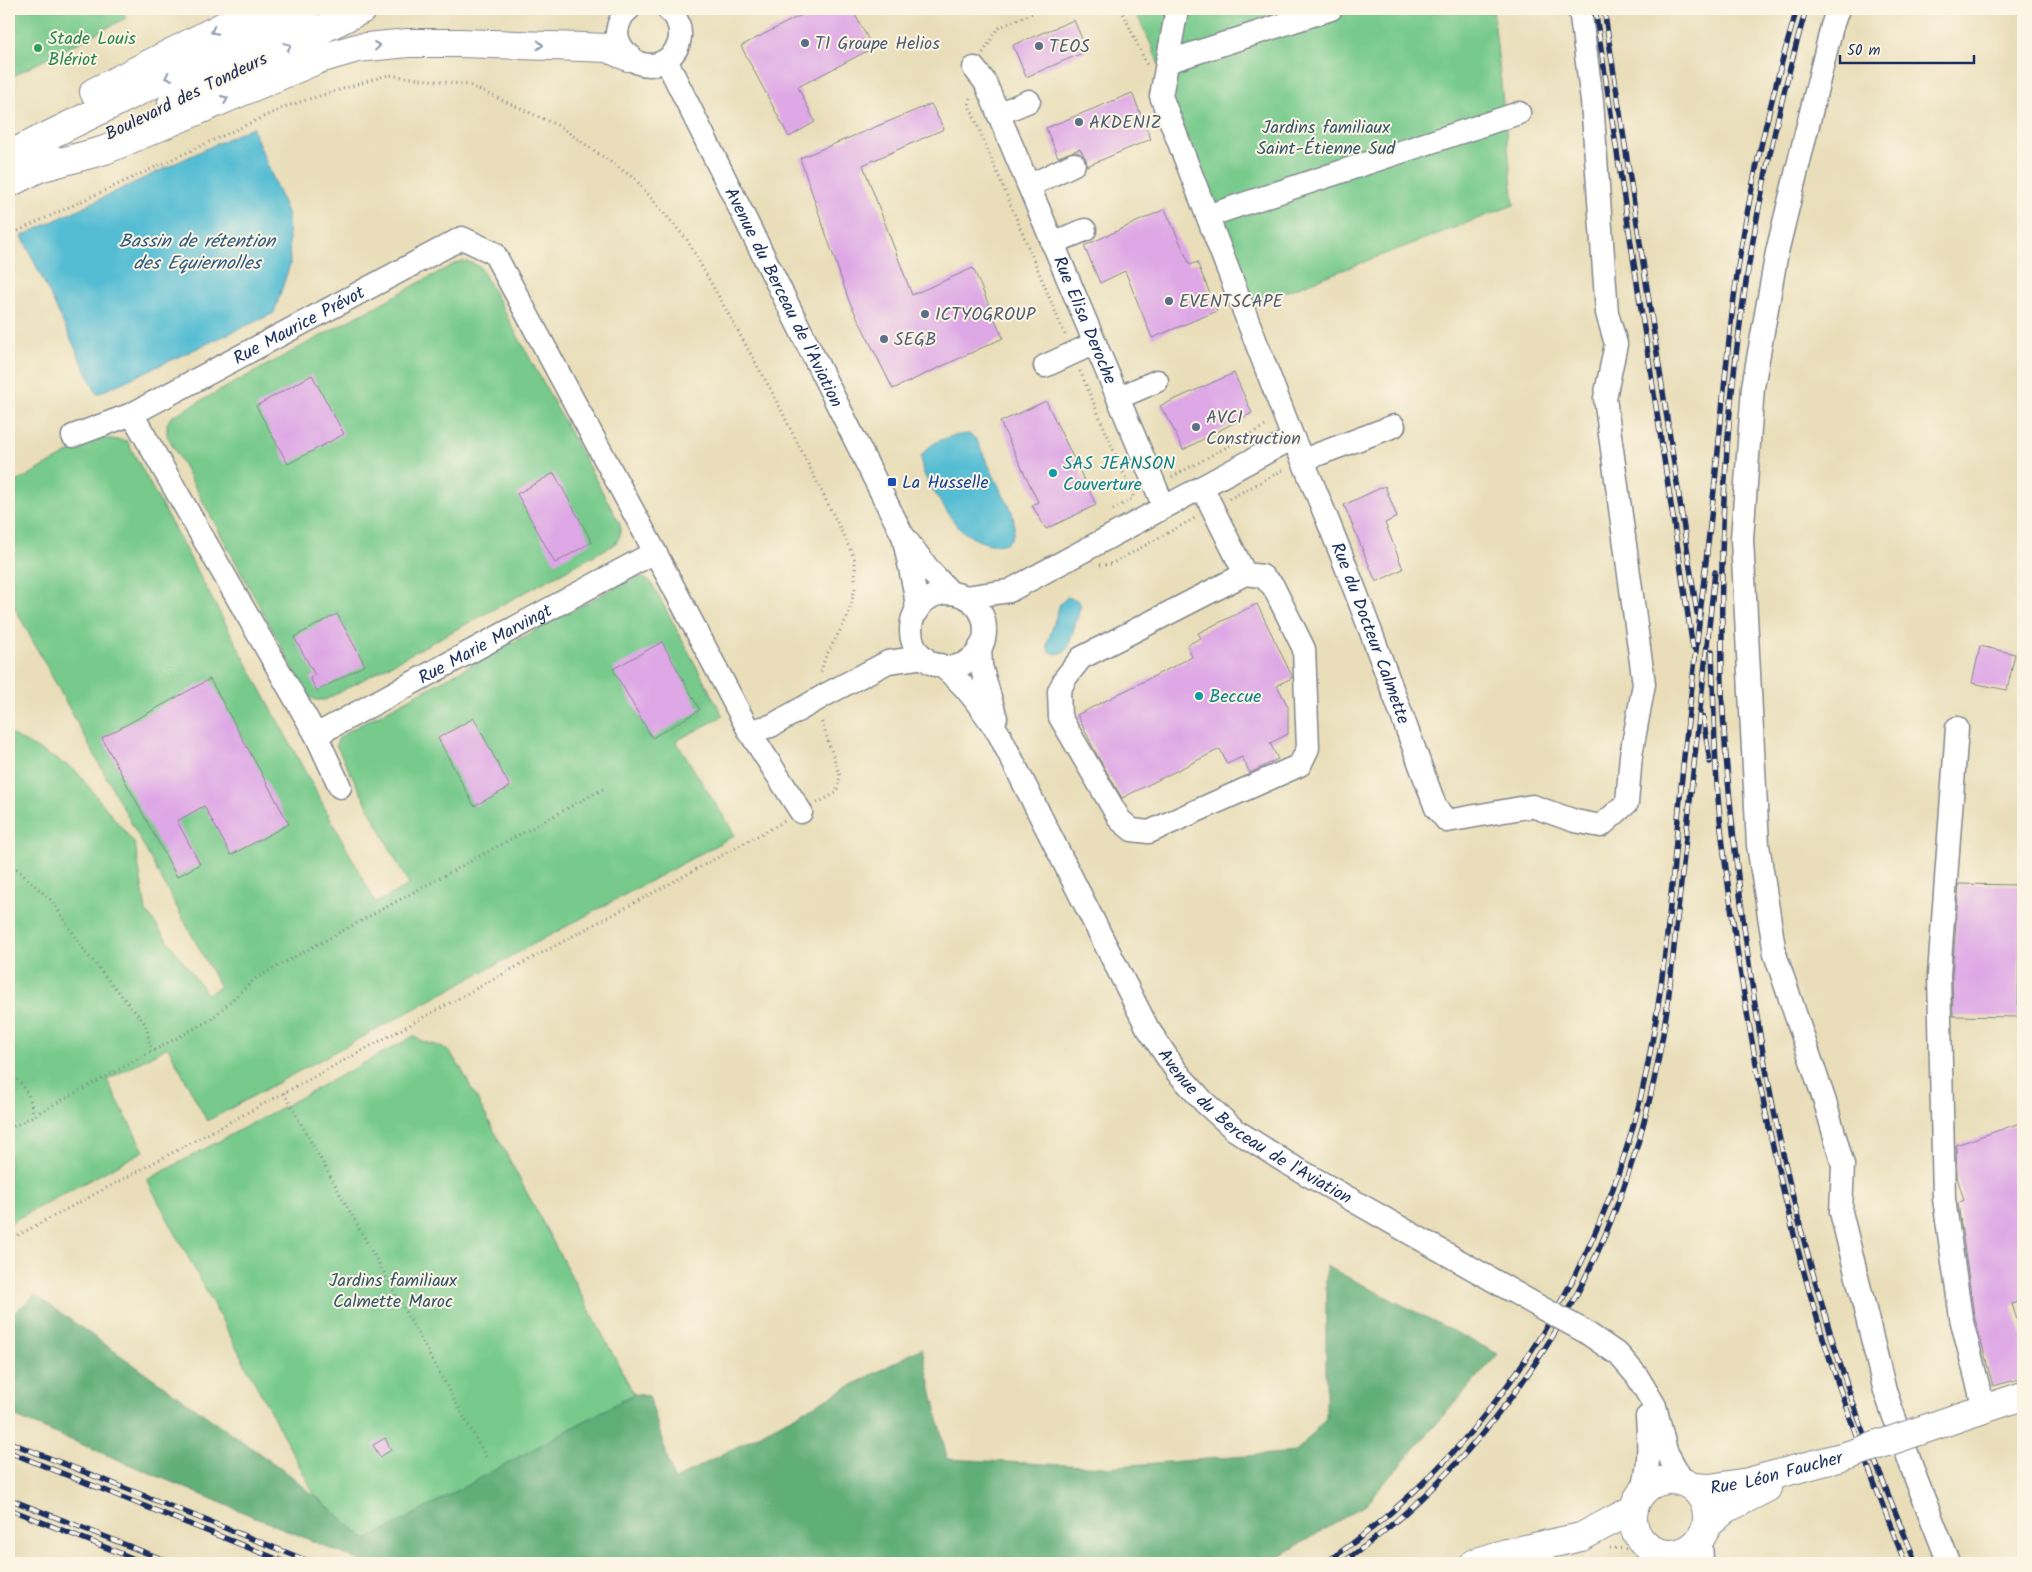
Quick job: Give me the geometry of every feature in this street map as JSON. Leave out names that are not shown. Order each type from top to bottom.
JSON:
[{"type":"main road","points":[[9,136],[257,9]]},
{"type":"main road","name":"Boulevard des Tondeurs","points":[[9,155],[306,9]]},
{"type":"main road","name":"Boulevard des Tondeurs","points":[[9,183],[363,9]]},
{"type":"main road","points":[[39,168],[105,150],[319,59],[357,48],[408,43],[573,46],[607,48],[628,57]]},
{"type":"main road","points":[[1850,1455],[2023,1396]]},
{"type":"main road","name":"Rue Léon Faucher","points":[[1687,1485],[1710,1488],[1748,1482],[1850,1455]]},
{"type":"main road","name":"Rue Léon Faucher","points":[[1703,1542],[1726,1509],[1752,1495],[1850,1455]]},
{"type":"main road","points":[[1474,1563],[1507,1553],[1581,1537],[1638,1501],[1653,1484],[1667,1480],[1687,1485],[1699,1495],[1705,1504],[1707,1515],[1703,1542],[1684,1552],[1673,1554],[1660,1553],[1581,1537]]},
{"type":"main road","points":[[1638,1501],[1635,1527],[1660,1553]]},
{"type":"street","points":[[629,9],[621,19],[617,29],[621,48],[628,57],[644,64],[655,64],[666,60],[674,53],[680,42],[680,22],[671,9]]},
{"type":"street","points":[[1161,96],[1177,9]]},
{"type":"street","points":[[1167,62],[1331,9]]},
{"type":"street","name":"Rue du Docteur Calmette","points":[[1161,96],[1293,438],[1372,635],[1436,808],[1447,821],[1532,806],[1576,821],[1601,826],[1627,803],[1631,755],[1644,684],[1604,398],[1616,344],[1607,313],[1592,101],[1580,9]]},
{"type":"street","points":[[1838,9],[1832,26],[1778,252],[1753,387],[1742,539],[1758,845],[1775,954],[1825,1102],[1843,1165],[1841,1212],[1885,1391],[1916,1479],[1949,1563]]},
{"type":"street","name":"Avenue du Berceau de l'Aviation","points":[[666,60],[902,534],[930,571],[958,595]]},
{"type":"street","name":"Rue Elisa Deroche","points":[[974,68],[985,82],[1164,508]]},
{"type":"street","points":[[998,114],[1029,101]]},
{"type":"street","points":[[1207,216],[1518,113]]},
{"type":"street","points":[[1028,186],[1074,164]]},
{"type":"street","name":"Rue Elisa Deroche","points":[[1052,243],[1085,230]]},
{"type":"street","name":"Rue Maurice Prévot","points":[[132,414],[462,238],[494,253],[655,552]]},
{"type":"street","points":[[1045,366],[1095,343]]},
{"type":"street","name":"Rue Elisa Deroche","points":[[1118,398],[1157,381]]},
{"type":"street","points":[[73,436],[132,414],[316,735],[340,787]]},
{"type":"street","points":[[1302,460],[1394,426]]},
{"type":"street","points":[[888,662],[914,621],[922,604],[932,596],[1009,591],[1293,438]]},
{"type":"street","points":[[1202,487],[1245,574]]},
{"type":"street","name":"Avenue du Berceau de l'Aviation","points":[[902,534],[915,592],[914,621]]},
{"type":"street","points":[[655,552],[749,731],[801,812]]},
{"type":"street","name":"Rue Marie Marvingt","points":[[316,735],[655,552]]},
{"type":"street","points":[[1245,574],[1262,576],[1273,586],[1304,649],[1308,748],[1300,765],[1149,832],[1132,830],[1120,820],[1060,717],[1059,691],[1066,677],[1082,658],[1245,574]]},
{"type":"street","points":[[749,731],[771,726],[888,662],[932,661],[958,665],[966,662],[976,654],[1009,591]]},
{"type":"street","points":[[958,595],[979,608],[983,638]]},
{"type":"street","points":[[914,621],[912,642],[916,650],[932,661]]},
{"type":"street","name":"Avenue du Berceau de l'Aviation","points":[[983,638],[981,666],[999,734]]},
{"type":"street","name":"Avenue du Berceau de l'Aviation","points":[[932,661],[958,678],[980,705],[999,734],[1147,1027],[1178,1072],[1204,1102],[1235,1130],[1287,1163],[1607,1345],[1629,1364],[1655,1406],[1666,1451],[1687,1485]]},
{"type":"street","points":[[1957,728],[1939,975],[1944,1199],[1961,1318],[1984,1409]]},
{"type":"street","points":[[1638,1501],[1648,1475],[1646,1391]]},
{"type":"path","points":[[1042,9],[998,28],[974,68],[969,105],[1134,498]]},
{"type":"path","points":[[1121,9],[1161,96]]},
{"type":"path","points":[[9,236],[287,106],[388,74],[469,85],[559,126],[634,179],[687,240],[772,392],[841,530],[854,560],[856,588],[848,616],[825,658],[818,680],[827,694],[820,719],[840,776],[836,793],[9,1240]]},
{"type":"path","points":[[9,1129],[33,1114],[210,1020],[256,978],[603,789]]},
{"type":"path","points":[[9,862],[52,901],[86,953],[146,1025],[152,1052]]},
{"type":"path","points":[[9,1073],[24,1085],[31,1099],[33,1114]]},
{"type":"path","points":[[284,1093],[486,1457]]},
{"type":"green space","name":"Stade Louis Blériot","points":[[9,9],[121,9],[126,18],[9,78]]},
{"type":"green space","name":"Jardins familiaux Saint-Étienne Sud","points":[[1134,9],[1493,9],[1514,205],[1253,304],[1150,42]]},
{"type":"green space","points":[[463,261],[480,267],[620,524],[620,536],[615,544],[325,700],[316,700],[308,696],[167,435],[167,424],[171,417],[454,264]]},
{"type":"green space","points":[[97,437],[127,441],[376,903],[409,885],[336,745],[338,739],[347,732],[631,579],[643,577],[651,582],[723,716],[676,741],[735,835],[207,1121],[168,1047],[107,1080],[144,1151],[9,1223],[9,733],[75,770],[135,844],[146,911],[207,994],[220,987],[9,597],[9,486]]},
{"type":"green space","name":"Jardins familiaux Calmette Maroc","points":[[414,1036],[421,1041],[440,1046],[446,1050],[453,1056],[460,1067],[634,1394],[367,1541],[315,1495],[147,1180]]},
{"type":"green space","points":[[1326,1266],[1498,1354],[1365,1505],[1268,1563],[365,1563],[9,1414],[9,1317],[35,1295],[290,1475],[367,1540],[634,1394],[649,1396],[674,1480],[922,1348],[947,1459],[1105,1467],[1296,1452],[1326,1418]]},
{"type":"water","name":"Bassin de rétention des Equiernolles","points":[[252,127],[288,215],[290,264],[274,313],[97,394],[22,236]]},
{"type":"water","points":[[969,434],[976,439],[1012,513],[1014,529],[1011,538],[1005,543],[997,545],[978,540],[960,529],[940,501],[923,471],[921,456],[931,446],[942,439]]},
{"type":"water","points":[[1067,597],[1077,600],[1081,605],[1068,648],[1056,654],[1049,651],[1047,645],[1060,604]]},
{"type":"building","points":[[813,9],[852,9],[873,48],[798,87],[815,122],[789,137],[741,46]]},
{"type":"building","points":[[1074,20],[1087,51],[1026,77],[1013,45]]},
{"type":"building","points":[[1132,93],[1151,139],[1087,166],[1086,159],[1080,149],[1058,157],[1046,128]]},
{"type":"building","points":[[931,104],[944,129],[863,165],[912,295],[973,268],[1003,338],[893,389],[849,301],[800,158]]},
{"type":"building","points":[[1165,209],[1190,265],[1197,262],[1217,311],[1152,338],[1125,271],[1100,283],[1084,246]]},
{"type":"building","points":[[1234,373],[1252,413],[1183,450],[1160,406]]},
{"type":"building","points":[[312,375],[344,434],[288,464],[256,406]]},
{"type":"building","name":"SAS JEANSON Couverture","points":[[1046,401],[1096,505],[1046,529],[1032,505],[1038,502],[1000,422]]},
{"type":"building","points":[[554,473],[592,542],[555,563],[517,494]]},
{"type":"building","points":[[1385,486],[1397,517],[1385,523],[1403,569],[1376,582],[1344,505]]},
{"type":"building","name":"Beccue","points":[[1257,604],[1292,676],[1292,678],[1277,685],[1288,707],[1288,734],[1270,743],[1278,759],[1250,773],[1242,757],[1227,764],[1220,749],[1122,798],[1077,715],[1192,657],[1187,645],[1201,638],[1198,633]]},
{"type":"building","points":[[337,614],[365,665],[317,691],[310,678],[315,675],[294,637]]},
{"type":"building","points":[[662,642],[700,710],[652,738],[613,669]]},
{"type":"building","points":[[1980,646],[2015,654],[2007,690],[1972,683]]},
{"type":"building","points":[[210,679],[289,824],[231,855],[204,806],[177,821],[200,864],[177,877],[102,738]]},
{"type":"building","points":[[474,718],[510,787],[474,806],[438,738]]},
{"type":"building","points":[[1959,884],[2020,885],[2018,1017],[1953,1016],[1952,975]]},
{"type":"building","points":[[2023,1122],[2023,1300],[2012,1304],[2023,1338],[2023,1378],[1993,1386],[1974,1315],[1958,1203],[1964,1200],[1957,1177],[1956,1145]]},
{"type":"building","points":[[385,1438],[391,1450],[380,1457],[373,1445]]},
{"type":"railway","points":[[1595,9],[1693,648]]},
{"type":"railway","points":[[1604,9],[1697,613]]},
{"type":"railway","points":[[1325,1563],[1388,1515],[1445,1460],[1496,1400],[1541,1336],[1579,1266],[1611,1194],[1635,1119],[1652,1042],[1663,971],[1684,757],[1736,283],[1757,162],[1797,9]]},
{"type":"railway","points":[[1806,9],[1768,162],[1753,239],[1741,317],[1732,396],[1725,474],[1722,553],[1724,734],[1746,942],[1768,1084],[1788,1177],[1799,1224],[1842,1370],[1869,1447],[1916,1563]]},
{"type":"railway","points":[[1342,1563],[1388,1527],[1432,1488],[1473,1444],[1511,1397],[1545,1348],[1575,1297],[1601,1243],[1623,1189],[1650,1097],[1668,1002],[1715,572]]},
{"type":"railway","points":[[1712,651],[1716,761],[1722,841],[1747,1014],[1766,1114],[1801,1262],[1815,1311],[1857,1438],[1905,1563]]},
{"type":"railway","points":[[1703,717],[1710,762]]},
{"type":"railway","points":[[9,1442],[313,1563]]},
{"type":"railway","points":[[9,1452],[287,1563]]},
{"type":"railway","points":[[9,1499],[172,1563]]},
{"type":"railway","points":[[9,1509],[145,1563]]},
{"type":"place","name":"T1 Groupe Helios","points":[[805,43]]},
{"type":"place","name":"TEOS","points":[[1039,46]]},
{"type":"place","name":"Stade Louis Blériot","points":[[38,48]]},
{"type":"place","name":"AKDENIZ","points":[[1079,122]]},
{"type":"place","name":"EVENTSCAPE","points":[[1169,301]]},
{"type":"place","name":"ICTYOGROUP","points":[[925,314]]},
{"type":"place","name":"SEGB","points":[[884,339]]},
{"type":"place","name":"AVCI Construction","points":[[1196,427]]},
{"type":"place","name":"SAS JEANSON Couverture","points":[[1053,473]]},
{"type":"place","name":"La Husselle","points":[[892,482]]},
{"type":"place","name":"Beccue","points":[[1199,696]]}]
